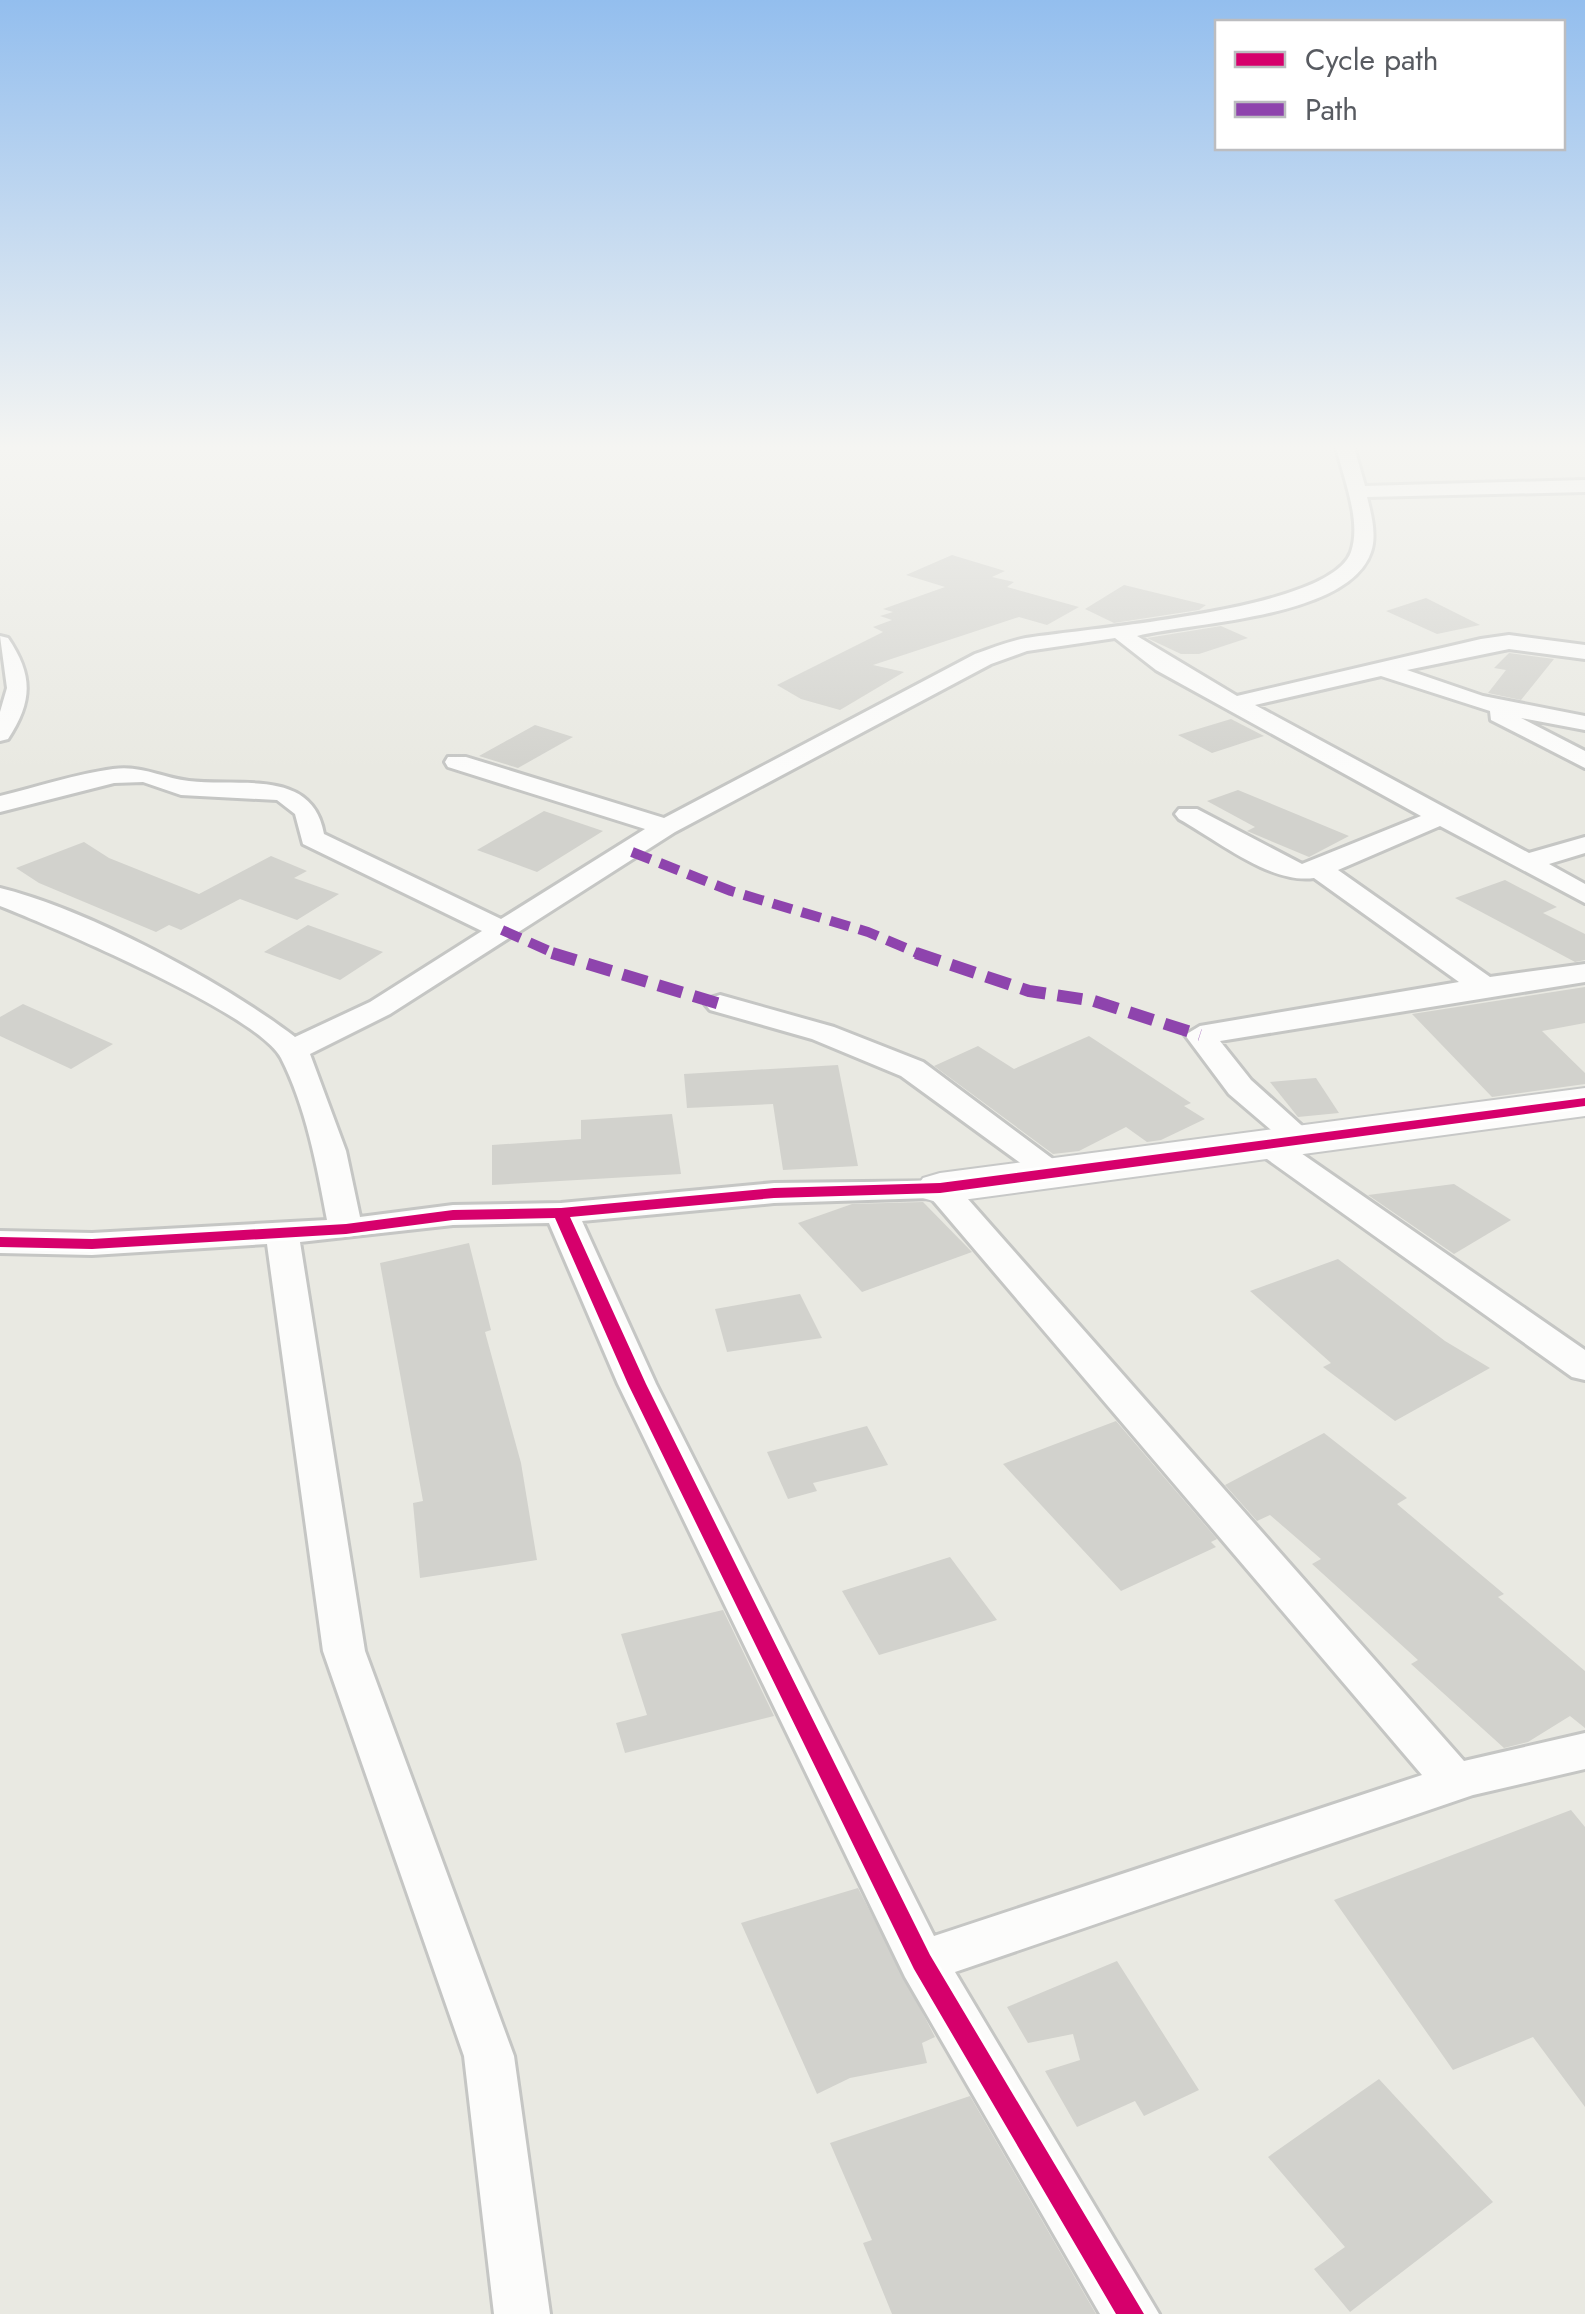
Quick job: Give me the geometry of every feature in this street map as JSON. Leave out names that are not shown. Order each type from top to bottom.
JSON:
[{"type":"street","points":[[293,1050],[380,1008],[666,828],[984,659],[1023,645],[1230,615],[1320,589],[1350,571],[1359,555]]},
{"type":"street","points":[[1128,630],[1126,638],[1164,665],[1585,895]]},
{"type":"street","points":[[1236,703],[1509,642],[1585,652]]},
{"type":"street","points":[[0,643],[14,662],[21,696],[0,734]]},
{"type":"street","points":[[1382,669],[1478,702],[1585,723]]},
{"type":"street","points":[[1478,702],[1585,761]]},
{"type":"street","points":[[457,762],[666,828]]},
{"type":"street","points":[[0,804],[114,776],[146,775],[180,788],[282,794],[300,803],[308,814],[312,838],[502,930]]},
{"type":"street","points":[[1188,814],[1299,872],[1319,868],[1440,817]]},
{"type":"street","points":[[1528,862],[1585,845]]},
{"type":"street","points":[[1319,868],[1484,986]]},
{"type":"street","points":[[0,896],[88,930],[234,1005],[293,1050],[330,1152],[346,1229]]},
{"type":"street","points":[[1585,974],[1484,986],[1200,1035],[1288,1145],[1585,1368]]},
{"type":"street","points":[[720,1004],[823,1033],[912,1070],[1053,1171]]},
{"type":"street","points":[[0,1242],[92,1244],[346,1229],[453,1214],[561,1213],[774,1193],[940,1188],[1579,1106]]},
{"type":"street","points":[[940,1188],[1456,1782]]},
{"type":"street","points":[[561,1213],[637,1384],[922,1962],[1132,2314]]},
{"type":"street","points":[[282,1233],[344,1651],[489,2056],[522,2314]]},
{"type":"street","points":[[922,1962],[1456,1782],[1585,1751]]},
{"type":"building","points":[[952,555],[1005,571],[992,577],[1014,582],[1007,587],[1079,607],[1047,625],[1019,617],[873,665],[904,672],[840,710],[801,699],[777,685],[883,632],[873,627],[892,620],[880,616],[893,612],[883,609],[945,587],[906,575]]},
{"type":"building","points":[[1124,585],[1206,605],[1199,610],[1114,623],[1085,609]]},
{"type":"building","points":[[1426,598],[1480,625],[1437,634],[1386,611]]},
{"type":"building","points":[[1221,626],[1248,638],[1199,654],[1181,654],[1147,638]]},
{"type":"building","points":[[1509,653],[1554,659],[1521,700],[1488,693],[1506,670],[1494,668]]},
{"type":"building","points":[[1231,719],[1264,736],[1212,753],[1178,735]]},
{"type":"building","points":[[535,725],[573,737],[518,768],[479,756]]},
{"type":"building","points":[[1238,790],[1349,836],[1309,857],[1247,831],[1255,827],[1207,801]]},
{"type":"building","points":[[544,811],[603,831],[537,872],[477,850]]},
{"type":"building","points":[[84,842],[109,858],[199,894],[271,856],[307,871],[294,878],[339,894],[297,920],[240,899],[181,930],[169,925],[156,932],[39,883],[16,868]]},
{"type":"building","points":[[1505,880],[1557,907],[1543,913],[1585,934],[1585,960],[1575,962],[1455,898]]},
{"type":"building","points":[[308,925],[383,952],[340,980],[264,952]]},
{"type":"building","points":[[1585,987],[1585,1023],[1542,1031],[1585,1073],[1585,1084],[1492,1097],[1412,1014]]},
{"type":"building","points":[[23,1004],[113,1044],[71,1069],[0,1036],[0,1017]]},
{"type":"building","points":[[1089,1036],[1191,1103],[1184,1106],[1205,1119],[1161,1140],[1147,1142],[1126,1127],[1079,1151],[1053,1154],[934,1066],[978,1046],[1014,1069]]},
{"type":"building","points":[[838,1065],[858,1166],[783,1170],[773,1104],[687,1108],[684,1074]]},
{"type":"building","points":[[1316,1078],[1339,1113],[1298,1117],[1270,1082]]},
{"type":"building","points":[[672,1114],[681,1174],[492,1185],[492,1145],[581,1139],[581,1120]]},
{"type":"building","points":[[1454,1184],[1511,1220],[1454,1254],[1368,1195]]},
{"type":"building","points":[[923,1202],[972,1252],[862,1292],[798,1223],[852,1204]]},
{"type":"building","points":[[469,1243],[491,1330],[485,1332],[521,1463],[537,1560],[420,1578],[413,1503],[423,1501],[380,1263]]},
{"type":"building","points":[[1338,1259],[1445,1341],[1490,1368],[1395,1421],[1323,1367],[1331,1363],[1250,1291]]},
{"type":"building","points":[[800,1294],[822,1338],[727,1352],[715,1309]]},
{"type":"building","points":[[1116,1421],[1217,1539],[1211,1542],[1216,1547],[1121,1591],[1003,1464]]},
{"type":"building","points":[[867,1426],[888,1465],[813,1483],[817,1491],[788,1499],[767,1452]]},
{"type":"building","points":[[1324,1433],[1407,1498],[1397,1504],[1504,1594],[1498,1597],[1585,1671],[1585,1728],[1570,1716],[1528,1742],[1504,1748],[1411,1664],[1418,1660],[1312,1564],[1321,1559],[1270,1515],[1257,1521],[1225,1485]]},
{"type":"building","points":[[950,1557],[997,1620],[879,1655],[842,1591]]},
{"type":"building","points":[[723,1610],[774,1716],[625,1753],[616,1723],[647,1715],[621,1634]]},
{"type":"building","points":[[1571,1810],[1585,1827],[1585,2107],[1533,2037],[1453,2070],[1334,1900]]},
{"type":"building","points":[[858,1888],[935,2037],[922,2043],[927,2063],[850,2078],[817,2094],[741,1923]]},
{"type":"building","points":[[1117,1961],[1199,2090],[1144,2116],[1135,2101],[1077,2127],[1045,2071],[1080,2060],[1073,2034],[1028,2043],[1007,2007]]},
{"type":"building","points":[[1379,2079],[1493,2202],[1350,2312],[1314,2269],[1345,2247],[1268,2157]]},
{"type":"building","points":[[970,2096],[1096,2314],[892,2314],[863,2243],[872,2240],[830,2143]]},
{"type":"marked path","points":[[632,852],[731,891],[868,932],[942,964],[1029,991],[1094,1001],[1200,1035]]},
{"type":"marked path","points":[[502,930],[557,955],[720,1004]]},
{"type":"cycle path","points":[[0,1242],[92,1244],[346,1229],[453,1215],[561,1213],[774,1193],[940,1188],[1585,1102]]},
{"type":"cycle path","points":[[561,1213],[637,1384],[922,1962],[1131,2314]]}]
